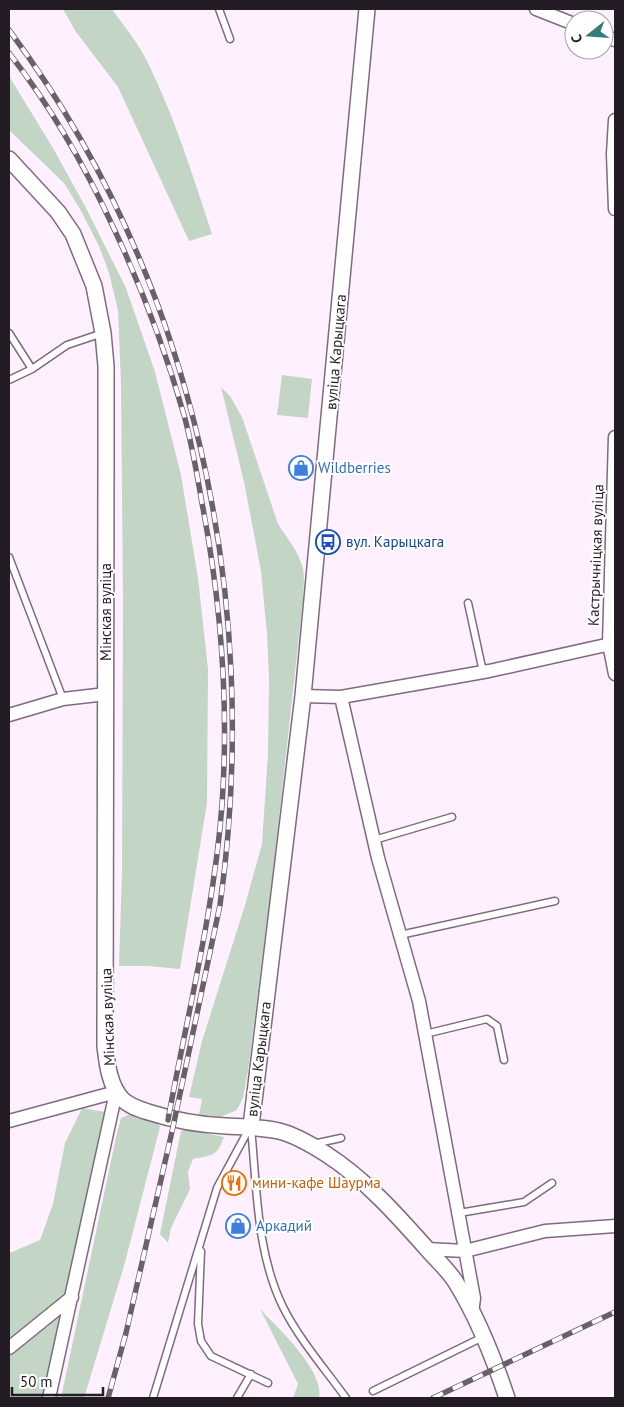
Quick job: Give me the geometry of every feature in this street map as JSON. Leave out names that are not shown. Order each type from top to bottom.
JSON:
[{"type":"street","name":"вуліца Карыцкага","points":[[367,9],[303,696],[251,1126],[293,1136],[310,1145],[343,1166],[382,1200],[455,1281],[498,1370],[507,1398]]},
{"type":"street","points":[[536,9],[564,20]]},
{"type":"street","points":[[615,120],[613,154],[615,209]]},
{"type":"street","name":"Мінская вуліца","points":[[9,159],[58,212],[73,234],[94,286],[103,333],[106,376],[106,1046],[109,1069],[116,1092]]},
{"type":"street","name":"Кастрычніцкая вуліца","points":[[615,437],[612,644],[615,674]]},
{"type":"street","points":[[303,696],[341,697],[483,672],[612,644]]},
{"type":"street","points":[[9,715],[63,699],[106,694]]},
{"type":"street","name":"вуліца Карыцкага","points":[[341,697],[374,840],[420,1001],[474,1298],[472,1313]]},
{"type":"street","points":[[9,1121],[116,1092]]},
{"type":"street","points":[[116,1092],[123,1100],[136,1108],[168,1118],[210,1125],[251,1126]]},
{"type":"street","points":[[49,1398],[116,1092]]},
{"type":"street","points":[[427,1249],[465,1251],[545,1231],[615,1226]]},
{"type":"street","points":[[9,1348],[72,1297]]},
{"type":"lane","points":[[219,9],[230,39]]},
{"type":"lane","points":[[9,333],[32,369]]},
{"type":"lane","points":[[9,380],[32,369],[67,345],[103,333]]},
{"type":"lane","points":[[9,557],[63,699]]},
{"type":"lane","points":[[468,603],[483,672]]},
{"type":"lane","points":[[374,840],[452,817]]},
{"type":"lane","points":[[400,934],[555,901]]},
{"type":"lane","points":[[426,1034],[487,1019],[497,1026],[504,1060]]},
{"type":"lane","points":[[153,1398],[217,1188],[251,1126]]},
{"type":"lane","points":[[251,1126],[262,1243],[276,1290],[283,1308],[295,1328],[346,1398]]},
{"type":"lane","points":[[310,1145],[341,1138]]},
{"type":"lane","points":[[459,1213],[524,1202],[552,1183]]},
{"type":"lane","points":[[201,1241],[198,1324],[201,1341],[210,1356],[268,1383]]},
{"type":"lane","points":[[374,1392],[483,1337]]},
{"type":"lane","points":[[237,1398],[251,1374]]},
{"type":"green space","points":[[63,9],[112,9],[136,42],[167,105],[212,234],[189,241],[118,87],[76,32]]},
{"type":"green space","points":[[9,76],[53,148],[86,208],[126,288],[155,372],[181,475],[198,578],[208,669],[207,803],[180,969],[119,966],[122,873],[123,602],[121,384],[118,310],[109,273],[99,246],[81,211],[64,183],[9,130]]},
{"type":"green space","points":[[282,375],[312,379],[308,418],[277,415]]},
{"type":"green space","points":[[221,387],[230,396],[242,417],[278,524],[299,557],[304,580],[274,863],[248,1071],[243,1098],[237,1110],[218,1118],[199,1115],[202,1099],[189,1097],[202,1041],[245,905],[262,844],[268,754],[269,678],[261,571],[244,482]]},
{"type":"green space","points":[[82,1108],[105,1112],[42,1398],[9,1398],[9,1252],[40,1240],[53,1204],[65,1143]]},
{"type":"green space","points":[[130,1114],[157,1121],[160,1127],[124,1266],[84,1398],[61,1398],[116,1137],[121,1118]]},
{"type":"green space","points":[[186,1129],[224,1137],[216,1152],[205,1157],[193,1159],[188,1172],[190,1189],[171,1228],[168,1243],[160,1234],[181,1131]]},
{"type":"green space","points":[[260,1309],[288,1338],[308,1363],[319,1387],[319,1398],[293,1398],[298,1384]]},
{"type":"railway","points":[[9,30],[73,126],[126,228],[168,335],[200,446],[221,560],[231,674],[231,790],[220,905],[173,1127],[126,1333],[108,1398]]},
{"type":"railway","points":[[9,53],[40,95],[80,161],[135,276],[162,345],[184,415],[209,540],[219,615],[224,691],[222,805],[213,884],[168,1120]]},
{"type":"railway","points":[[433,1398],[615,1312]]},
{"type":"place","name":"Wildberries","points":[[301,468]]},
{"type":"place","name":"вул. Карыцкага","points":[[328,542]]},
{"type":"place","name":"мини-кафе Шаурма","points":[[234,1183]]},
{"type":"place","name":"Аркадий","points":[[238,1226]]}]
